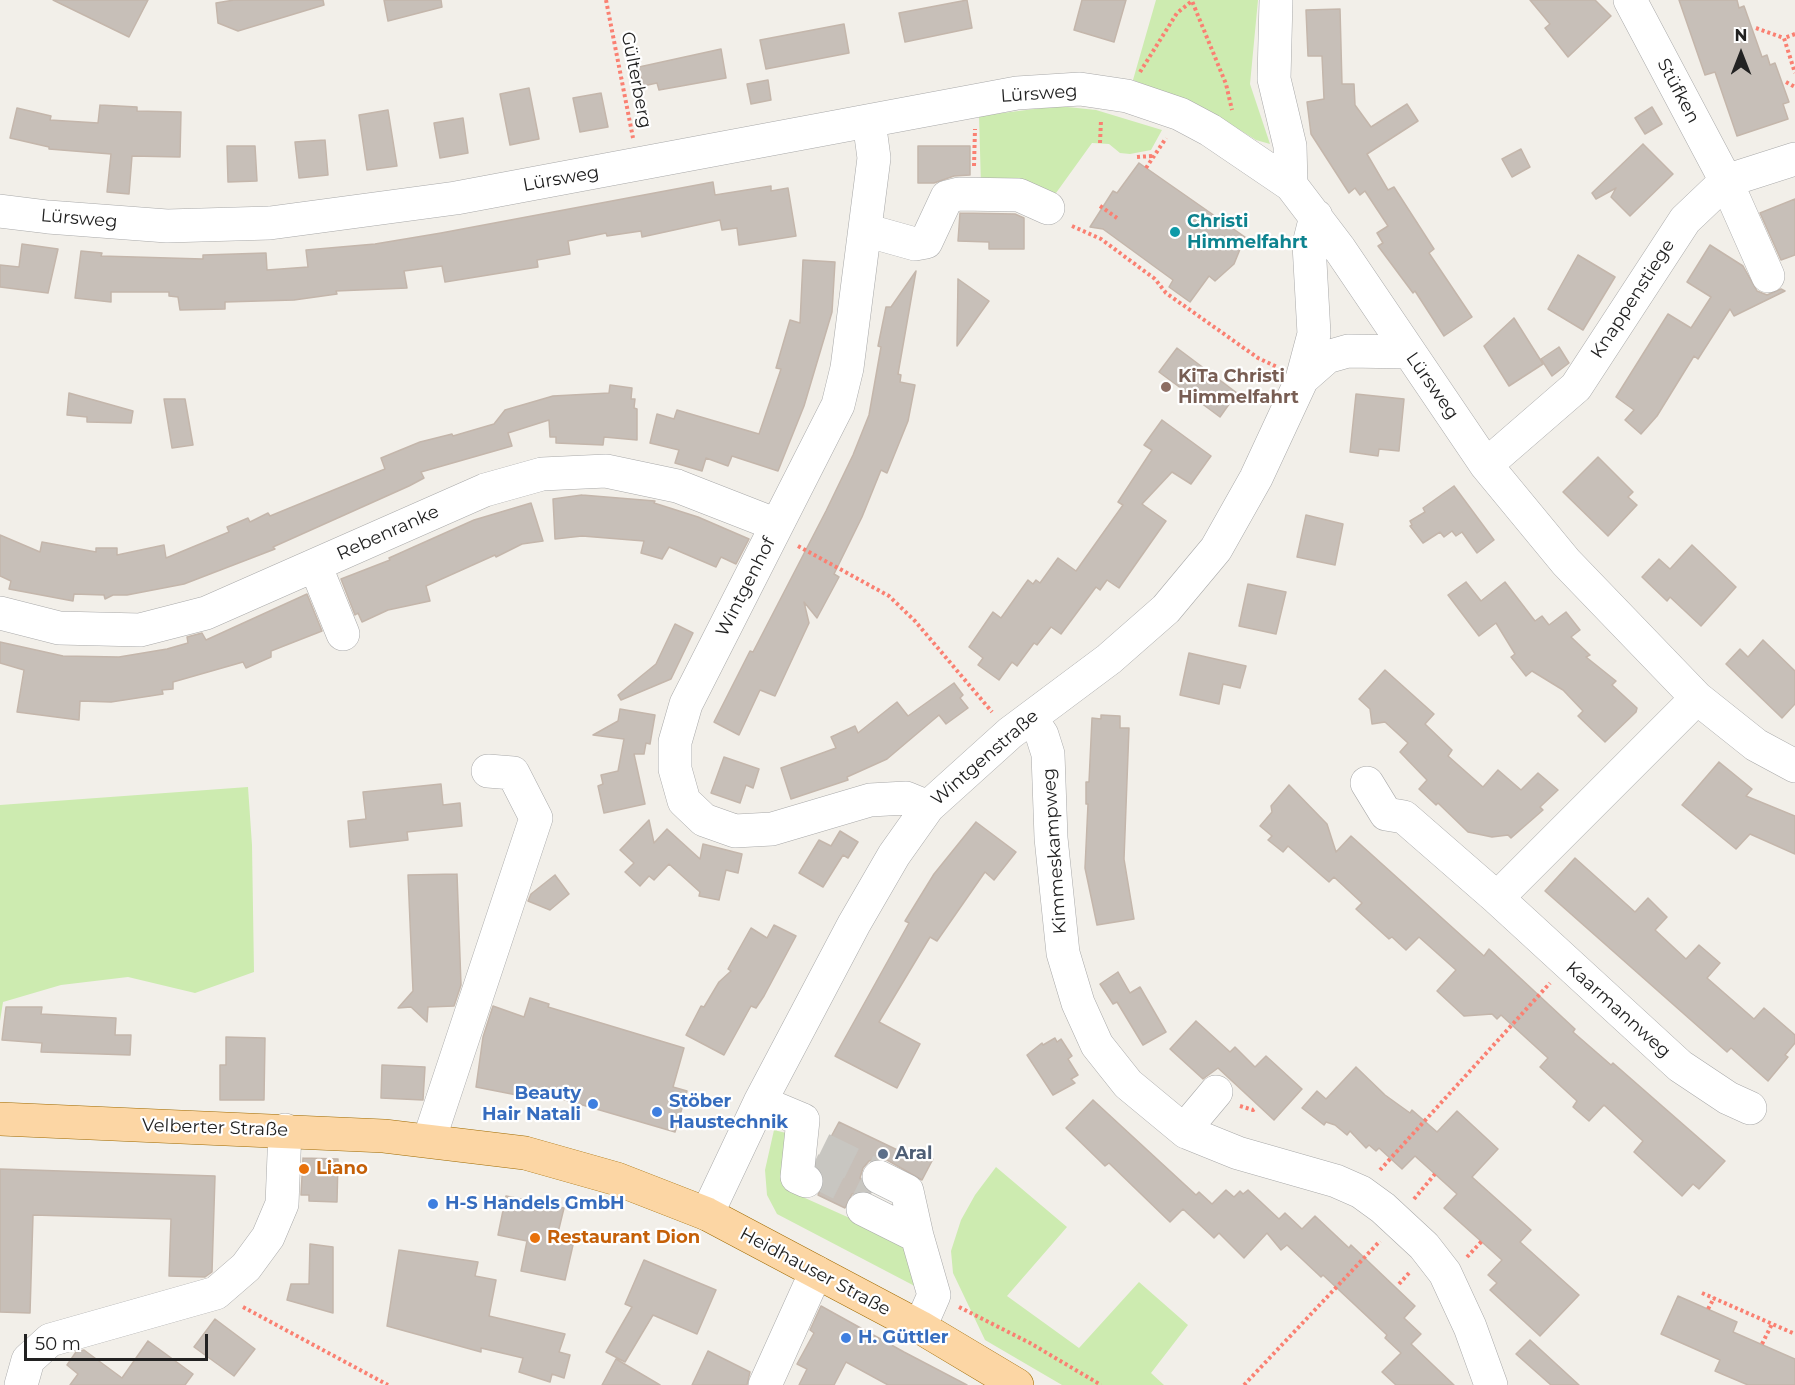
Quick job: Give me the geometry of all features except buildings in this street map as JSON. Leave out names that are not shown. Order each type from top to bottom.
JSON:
[{"type":"main road","name":"Velberter Straße","points":[[0,1119],[285,1130],[429,1140],[525,1154],[617,1179],[707,1214]]},
{"type":"main road","name":"Heidhauser Straße","points":[[707,1214],[920,1328],[1017,1385]]},
{"type":"street","points":[[1276,0],[1274,79],[1290,146],[1291,185]]},
{"type":"street","name":"Stüfken","points":[[1630,0],[1725,182],[1768,276]]},
{"type":"street","name":"Lürsweg","points":[[0,210],[48,217],[167,226],[270,223],[456,198],[1017,93],[1080,89],[1127,96],[1180,114],[1230,143],[1291,185],[1316,216],[1486,465],[1566,562],[1697,698],[1756,745],[1795,766]]},
{"type":"street","name":"Wintgenhof","points":[[869,121],[874,158],[847,368],[838,405],[686,704],[675,742],[675,769],[684,801],[704,820],[735,831],[772,829],[870,800],[906,798],[928,807]]},
{"type":"street","name":"Knappenstiege","points":[[1486,465],[1576,387],[1685,220],[1725,182],[1795,159]]},
{"type":"street","points":[[865,230],[915,244],[926,242],[947,198],[959,194],[1019,195],[1060,217]]},
{"type":"street","name":"Wintgenstraße","points":[[707,1214],[760,1102],[854,924],[894,855],[928,807],[1020,725],[1109,659],[1166,609],[1216,549],[1256,478],[1302,379],[1314,334],[1309,244],[1316,216]]},
{"type":"street","name":"Wintgenstraße","points":[[1302,379],[1327,357],[1348,351],[1407,352]]},
{"type":"street","name":"Rebenranke","points":[[0,613],[59,628],[140,630],[206,613],[485,490],[542,474],[606,471],[667,484],[775,530]]},
{"type":"street","points":[[315,565],[343,634]]},
{"type":"street","points":[[1497,898],[1697,698]]},
{"type":"street","name":"Kimmeskampweg","points":[[1020,725],[1042,735],[1048,754],[1056,896],[1063,953],[1078,1003],[1097,1045],[1128,1084],[1186,1132],[1238,1153],[1336,1181],[1361,1192],[1399,1221],[1424,1246],[1445,1273],[1470,1327],[1491,1385]]},
{"type":"street","points":[[429,1140],[536,818],[513,772],[488,771]]},
{"type":"street","name":"Kaarmannweg","points":[[1367,783],[1386,814],[1404,817],[1497,898],[1680,1066],[1728,1098],[1750,1108]]},
{"type":"street","points":[[1186,1132],[1216,1092]]},
{"type":"street","points":[[760,1102],[803,1120],[808,1158]]},
{"type":"street","points":[[21,1385],[28,1360],[50,1340],[216,1293],[251,1260],[268,1237],[282,1204],[285,1130]]},
{"type":"street","points":[[871,1193],[914,1221],[934,1295],[920,1328]]},
{"type":"street","points":[[765,1385],[816,1272]]},
{"type":"path","name":"Gülterberg","points":[[606,0],[639,165]]},
{"type":"path","points":[[1127,96],[1177,13],[1192,1],[1226,84],[1235,121],[1230,143]]},
{"type":"path","points":[[1756,28],[1784,38],[1795,34]]},
{"type":"path","points":[[1784,38],[1795,73]]},
{"type":"path","points":[[1786,82],[1795,87]]},
{"type":"path","points":[[1100,143],[1101,121]]},
{"type":"path","points":[[1146,168],[1166,137]]},
{"type":"path","points":[[1137,157],[1153,156]]},
{"type":"path","points":[[1100,206],[1117,218]]},
{"type":"path","points":[[1060,217],[1101,239],[1155,279],[1166,293],[1258,358],[1302,379]]},
{"type":"path","points":[[775,530],[889,597],[1020,725]]},
{"type":"path","points":[[1361,1192],[1567,964]]},
{"type":"path","points":[[1244,1385],[1399,1221]]},
{"type":"path","points":[[216,1293],[388,1385]]},
{"type":"path","points":[[1702,1293],[1795,1334]]},
{"type":"path","points":[[934,1295],[1030,1343],[1101,1385]]},
{"type":"path","points":[[1707,1309],[1714,1298]]},
{"type":"path","points":[[1762,1344],[1772,1324]]},
{"type":"green space","points":[[1156,0],[1258,0],[1250,84],[1270,144],[1256,140],[1211,112],[1133,80]]},
{"type":"green space","points":[[1058,106],[1096,110],[1162,130],[1151,150],[1130,154],[1120,153],[1109,144],[1092,143],[1056,193],[1042,195],[981,185],[979,116]]},
{"type":"green space","points":[[248,787],[252,845],[254,972],[195,993],[128,977],[61,985],[3,1002],[0,1021],[0,805]]},
{"type":"green space","points":[[774,1130],[786,1133],[791,1185],[805,1198],[910,1245],[928,1293],[777,1214],[767,1195],[765,1170]]},
{"type":"green space","points":[[996,1167],[1067,1227],[1007,1296],[1079,1348],[1139,1282],[1188,1325],[1151,1373],[1164,1385],[1062,1385],[985,1340],[953,1273],[951,1251],[961,1220],[975,1195]]},
{"type":"tunnel","points":[[822,1149],[879,1177]]},
{"type":"tunnel","points":[[811,1169],[869,1198]]},
{"type":"place","name":"Christi Himmelfahrt","points":[[1175,232]]},
{"type":"place","name":"KiTa Christi Himmelfahrt","points":[[1166,387]]},
{"type":"place","name":"Beauty Hair Natali","points":[[593,1104]]},
{"type":"place","name":"Stöber Haustechnik","points":[[657,1112]]},
{"type":"place","name":"Aral","points":[[883,1154]]},
{"type":"place","name":"Liano","points":[[304,1169]]},
{"type":"place","name":"H-S Handels GmbH","points":[[433,1204]]},
{"type":"place","name":"Restaurant Dion","points":[[535,1238]]},
{"type":"place","name":"H. Güttler","points":[[846,1338]]}]
